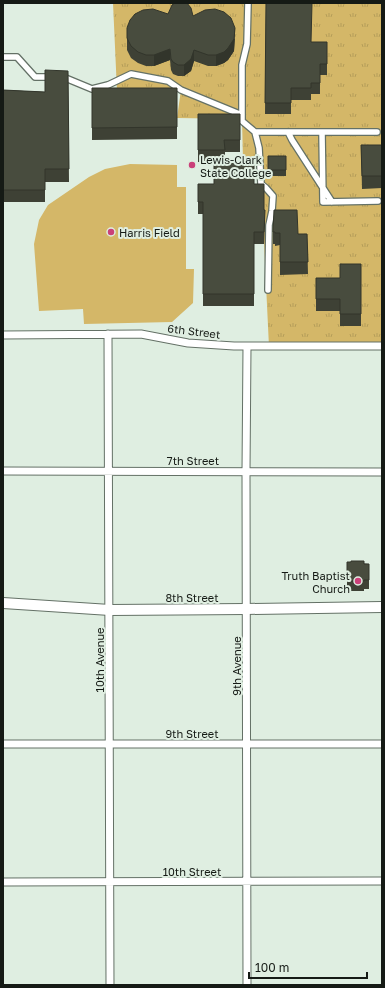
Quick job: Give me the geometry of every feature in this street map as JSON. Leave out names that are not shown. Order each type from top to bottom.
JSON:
[{"type":"main road","name":"8th Street","points":[[3,603],[110,610],[382,607]]},
{"type":"street","points":[[248,3],[247,44],[242,65],[242,121],[255,132],[259,148],[261,184],[273,196],[269,225],[268,290]]},
{"type":"street","points":[[3,57],[17,57],[35,77],[65,77],[92,89],[108,85],[131,74],[168,81],[181,90],[242,116]]},
{"type":"street","points":[[255,132],[377,132]]},
{"type":"street","points":[[288,132],[322,188]]},
{"type":"street","points":[[322,132],[322,202],[378,201]]},
{"type":"street","name":"10th Avenue","points":[[108,334],[110,471],[110,985]]},
{"type":"street","name":"6th Street","points":[[3,335],[141,334],[188,343],[247,347],[382,346]]},
{"type":"street","name":"9th Avenue","points":[[247,347],[247,985]]},
{"type":"street","name":"7th Street","points":[[3,471],[382,472]]},
{"type":"street","name":"9th Street","points":[[3,744],[382,744]]},
{"type":"street","name":"10th Street","points":[[3,882],[382,882]]},
{"type":"green space","points":[[113,3],[382,3],[382,346],[269,347],[260,159],[243,161],[242,119],[177,118],[181,90],[117,91]]},
{"type":"green space","name":"Harris Field","points":[[130,164],[177,165],[177,187],[186,187],[186,269],[194,269],[193,303],[172,322],[84,324],[83,309],[39,311],[34,244],[39,220],[48,205],[89,177],[105,169]]},
{"type":"building","points":[[175,3],[187,3],[191,8],[193,16],[205,10],[215,9],[224,12],[231,18],[235,28],[234,39],[228,48],[224,52],[216,55],[208,55],[194,50],[191,59],[184,65],[178,65],[171,59],[170,49],[154,55],[146,55],[138,52],[131,46],[127,38],[127,28],[130,20],[135,14],[143,10],[153,9],[168,14],[172,5]]},
{"type":"building","points":[[266,3],[312,3],[311,42],[327,42],[327,64],[320,64],[320,83],[311,83],[311,88],[291,88],[291,103],[265,103]]},
{"type":"building","points":[[45,70],[68,71],[69,169],[45,169],[45,190],[3,190],[3,90],[45,92]]},
{"type":"building","points":[[92,88],[177,88],[177,127],[92,128]]},
{"type":"building","points":[[198,114],[240,114],[240,140],[224,140],[225,150],[198,150]]},
{"type":"building","points":[[361,145],[382,145],[382,176],[362,176]]},
{"type":"building","points":[[268,156],[286,156],[286,170],[268,170]]},
{"type":"building","points":[[214,162],[254,162],[254,184],[264,184],[264,232],[254,232],[254,294],[203,294],[203,202],[198,202],[198,184],[214,184]]},
{"type":"building","points":[[274,210],[297,210],[298,234],[307,234],[308,262],[280,262],[280,233],[273,232]]},
{"type":"building","points":[[340,264],[361,264],[361,314],[340,314],[340,299],[316,299],[316,278],[340,278]]},
{"type":"building","points":[[364,561],[364,564],[369,564],[369,580],[347,581],[347,562]]},
{"type":"place","name":"Lewis-Clark State College","points":[[192,165]]},
{"type":"place","name":"Harris Field","points":[[111,232]]},
{"type":"place","name":"Truth Baptist Church","points":[[358,581]]}]
